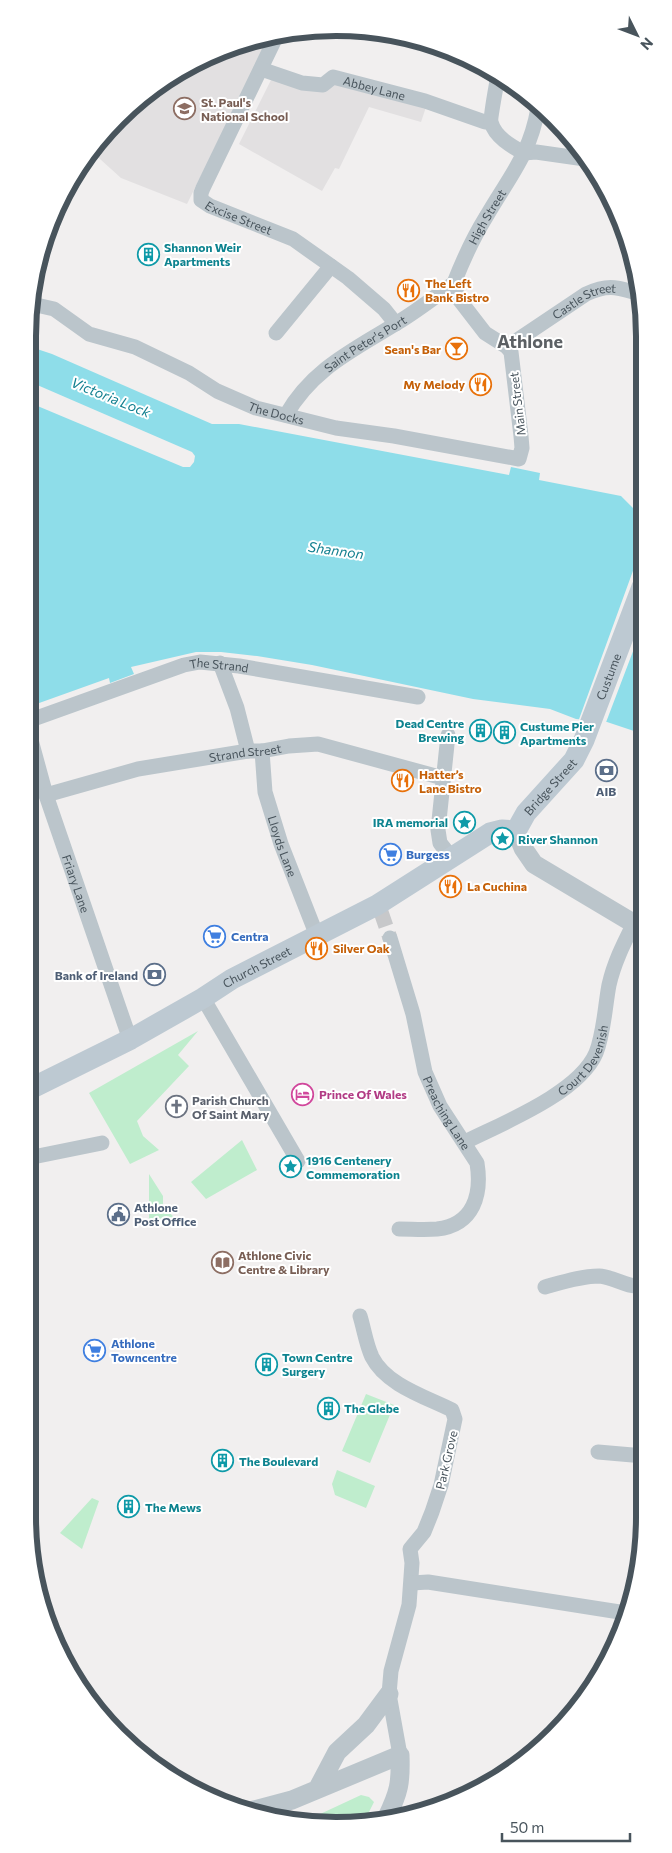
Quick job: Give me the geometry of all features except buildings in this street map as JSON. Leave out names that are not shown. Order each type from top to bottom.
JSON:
[{"type":"main road","name":"Custume","points":[[584,740],[636,603]]},
{"type":"main road","name":"Bridge Street","points":[[516,831],[526,813],[574,760],[584,740]]},
{"type":"main road","name":"Church Street","points":[[36,1086],[131,1039],[203,998],[232,979],[379,908],[451,857],[490,833],[502,830],[516,831]]},
{"type":"street","name":"Excise Street","points":[[273,43],[203,188],[201,200],[210,206],[293,239],[331,266],[384,309],[396,324]]},
{"type":"street","name":"Abbey Lane","points":[[260,69],[309,83],[323,85],[333,77],[432,103],[485,122],[490,120]]},
{"type":"street","points":[[497,83],[490,120],[497,134],[511,146],[524,153],[536,152],[577,158]]},
{"type":"street","name":"High Street","points":[[454,283],[465,256],[520,162],[534,132],[537,114]]},
{"type":"street","points":[[276,333],[331,266]]},
{"type":"street","points":[[454,283],[458,298],[485,333],[507,347]]},
{"type":"street","name":"Saint Peter's Port","points":[[286,415],[306,387],[334,361],[396,324],[454,283]]},
{"type":"street","name":"Castle Street","points":[[507,347],[597,289],[608,286],[632,292]]},
{"type":"street","name":"The Docks","points":[[38,305],[54,309],[89,334],[135,347],[189,373],[217,391],[256,408],[336,428],[394,436],[519,459]]},
{"type":"street","name":"Main Street","points":[[507,347],[511,352],[520,417],[522,448],[519,459]]},
{"type":"street","name":"The Strand","points":[[36,718],[184,665],[200,662],[418,697]]},
{"type":"street","name":"Lloyds Lane","points":[[220,664],[255,751],[281,844],[318,936]]},
{"type":"street","points":[[448,735],[438,830],[440,843],[451,857]]},
{"type":"street","name":"Strand Street","points":[[46,795],[138,769],[289,746],[323,745],[443,778]]},
{"type":"street","name":"Friary Lane","points":[[36,758],[46,795],[131,1039]]},
{"type":"street","points":[[516,831],[523,848],[534,864],[636,926]]},
{"type":"street","name":"Court Devenish","points":[[465,1142],[531,1109],[554,1095],[578,1078],[592,1062],[598,1045],[615,961],[636,930]]},
{"type":"street","name":"Preaching Lane","points":[[390,938],[413,1014],[425,1072],[440,1106],[477,1163],[479,1174],[479,1189],[469,1212],[458,1223],[438,1229],[398,1229]]},
{"type":"street","points":[[203,998],[298,1161]]},
{"type":"street","points":[[36,1156],[102,1143]]},
{"type":"street","points":[[546,1287],[599,1276],[636,1287]]},
{"type":"street","name":"Park Grove","points":[[360,1316],[372,1356],[386,1375],[403,1386],[452,1410],[455,1420],[441,1485],[432,1512],[424,1532],[410,1549],[412,1583],[409,1605],[391,1671],[389,1694],[400,1755]]},
{"type":"street","points":[[598,1452],[636,1455]]},
{"type":"street","points":[[412,1583],[428,1582],[620,1612]]},
{"type":"street","points":[[318,1788],[337,1752],[366,1725],[389,1694]]},
{"type":"street","points":[[262,1808],[292,1800],[400,1755],[401,1778],[397,1794],[388,1812]]},
{"type":"street","points":[[281,1812],[292,1800]]},
{"type":"shaded area","name":"St. Paul's National School","points":[[265,45],[187,204],[121,178],[97,156],[111,138],[138,111],[169,87],[203,67],[240,52]]},
{"type":"shaded area","points":[[272,78],[333,81],[426,107],[421,122],[369,107],[339,169],[335,168],[322,191],[239,144]]},
{"type":"green space","points":[[198,1031],[178,1055],[189,1066],[137,1121],[143,1136],[159,1150],[130,1164],[89,1093]]},
{"type":"green space","points":[[242,1140],[257,1170],[206,1199],[191,1182]]},
{"type":"green space","points":[[149,1174],[163,1196],[163,1207],[173,1216],[173,1221],[162,1226],[149,1226]]},
{"type":"green space","points":[[366,1394],[394,1405],[370,1463],[342,1451]]},
{"type":"green space","points":[[337,1470],[375,1486],[366,1508],[335,1495],[332,1484]]},
{"type":"green space","points":[[92,1498],[99,1501],[82,1549],[60,1533]]},
{"type":"green space","points":[[361,1795],[369,1797],[374,1802],[368,1815],[316,1816]]},
{"type":"water","points":[[36,349],[212,424],[239,424],[509,475],[511,467],[540,473],[539,480],[621,496],[633,508],[636,508],[636,732],[607,722],[576,719],[550,709],[473,699],[312,665],[221,652],[196,652],[131,667],[134,674],[110,683],[109,678],[36,704]]},
{"type":"pier","points":[[36,384],[192,452],[195,456],[194,462],[190,467],[183,467],[36,405]]},
{"type":"pier","points":[[636,562],[636,643],[605,725],[578,722]]},
{"type":"tunnel","points":[[381,912],[390,938]]},
{"type":"place","name":"St. Paul's National School","points":[[185,109]]},
{"type":"place","name":"Shannon Weir Apartments","points":[[148,254]]},
{"type":"place","name":"The Left Bank Bistro","points":[[409,290]]},
{"type":"place","name":"Sean's Bar","points":[[457,349]]},
{"type":"place","name":"My Melody","points":[[481,384]]},
{"type":"place","name":"Dead Centre Brewing","points":[[480,730]]},
{"type":"place","name":"Custume Pier Apartments","points":[[504,733]]},
{"type":"place","name":"AIB","points":[[606,770]]},
{"type":"place","name":"Hatter’s Lane Bistro","points":[[403,781]]},
{"type":"place","name":"IRA memorial","points":[[464,822]]},
{"type":"place","name":"River Shannon","points":[[502,839]]},
{"type":"place","name":"Burgess","points":[[390,854]]},
{"type":"place","name":"La Cuchina","points":[[451,886]]},
{"type":"place","name":"Centra","points":[[215,936]]},
{"type":"place","name":"Silver Oak","points":[[317,948]]},
{"type":"place","name":"Bank of Ireland","points":[[154,975]]},
{"type":"place","name":"Prince Of Wales","points":[[303,1094]]},
{"type":"place","name":"Parish Church Of Saint Mary","points":[[176,1107]]},
{"type":"place","name":"1916 Centenery Commemoration","points":[[290,1167]]},
{"type":"place","name":"Athlone Post Office","points":[[118,1214]]},
{"type":"place","name":"Athlone Civic Centre & Library","points":[[222,1262]]},
{"type":"place","name":"Athlone Towncentre","points":[[95,1350]]},
{"type":"place","name":"Town Centre Surgery","points":[[266,1364]]},
{"type":"place","name":"The Glebe","points":[[328,1408]]},
{"type":"place","name":"The Boulevard","points":[[223,1461]]},
{"type":"place","name":"The Mews","points":[[129,1507]]},
{"type":"district","name":"Athlone","points":[[530,341]]},
{"type":"water label","name":"Victoria Lock","points":[[111,397]]},
{"type":"water label","name":"Shannon","points":[[336,550]]}]
